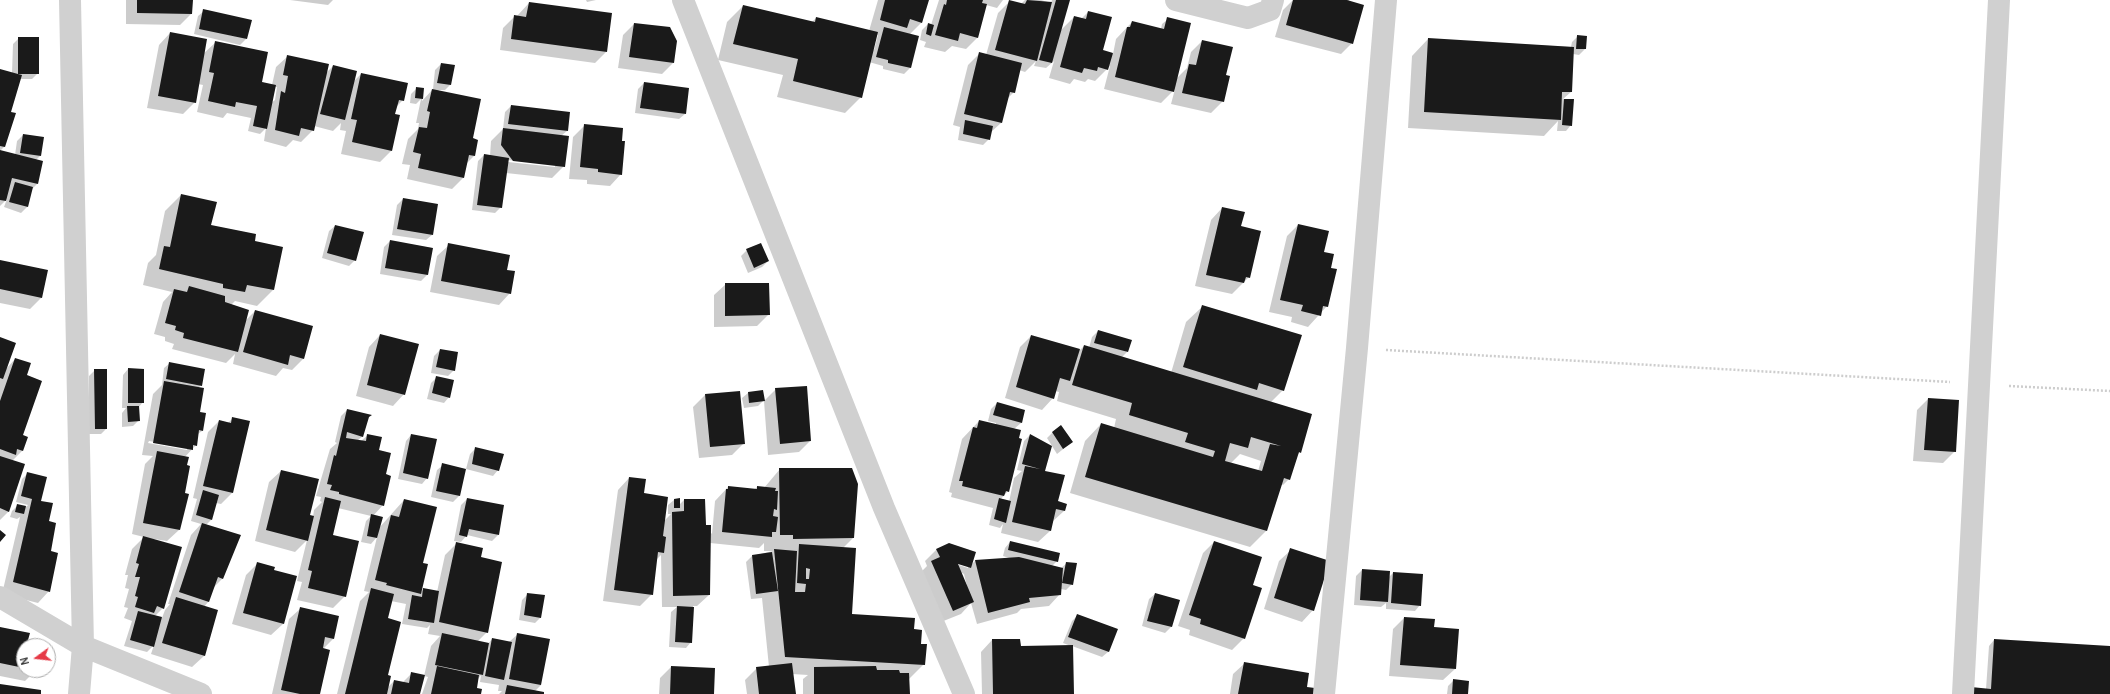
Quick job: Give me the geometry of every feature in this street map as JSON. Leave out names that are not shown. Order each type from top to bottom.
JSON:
[{"type":"street","points":[[70,0],[83,646],[79,694]]},
{"type":"street","points":[[683,0],[884,508],[964,694]]},
{"type":"street","points":[[1176,0],[1248,18],[1270,10],[1273,0]]},
{"type":"street","points":[[1324,694],[1357,348],[1386,0]]},
{"type":"street","points":[[1963,694],[1999,0]]},
{"type":"street","points":[[0,598],[83,646],[201,694]]},
{"type":"path","points":[[1357,348],[2110,391]]},
{"type":"building","points":[[137,0],[193,0],[192,14],[137,13]]},
{"type":"building","points":[[885,0],[929,0],[922,23],[910,19],[907,28],[880,20]]},
{"type":"building","points":[[947,0],[983,0],[982,3],[987,4],[978,38],[960,33],[958,41],[935,35],[944,4],[946,5]]},
{"type":"building","points":[[1009,0],[1025,4],[1027,0],[1052,2],[1037,61],[995,50]]},
{"type":"building","points":[[1056,0],[1070,0],[1052,63],[1039,60]]},
{"type":"building","points":[[1293,0],[1347,0],[1364,5],[1353,44],[1286,25]]},
{"type":"building","points":[[529,2],[612,13],[607,52],[511,39],[514,15],[526,17]]},
{"type":"building","points":[[743,5],[815,22],[816,17],[878,32],[862,98],[793,81],[798,59],[733,44]]},
{"type":"building","points":[[203,9],[252,20],[247,39],[199,29]]},
{"type":"building","points":[[1088,11],[1112,17],[1103,50],[1113,53],[1108,70],[1098,67],[1097,71],[1084,68],[1082,73],[1060,67],[1074,16],[1086,19]]},
{"type":"building","points":[[1167,17],[1191,23],[1174,92],[1115,77],[1127,27],[1130,27],[1132,21],[1164,29]]},
{"type":"building","points":[[634,23],[670,27],[677,41],[674,63],[629,57]]},
{"type":"building","points":[[928,23],[934,25],[931,36],[926,34]]},
{"type":"building","points":[[884,27],[919,36],[911,68],[888,63],[888,60],[876,57]]},
{"type":"building","points":[[170,32],[207,39],[196,103],[158,96]]},
{"type":"building","points":[[1577,35],[1587,36],[1586,49],[1576,49]]},
{"type":"building","points":[[18,37],[39,37],[39,74],[18,74]]},
{"type":"building","points":[[1428,38],[1574,47],[1572,92],[1562,92],[1561,120],[1424,112]]},
{"type":"building","points":[[1202,40],[1233,47],[1226,75],[1230,76],[1224,102],[1182,93],[1189,64],[1196,65]]},
{"type":"building","points":[[215,41],[268,52],[262,82],[276,85],[267,129],[253,126],[257,106],[236,102],[235,107],[208,101],[214,73],[209,72]]},
{"type":"building","points":[[979,52],[1022,63],[1015,93],[1010,92],[1002,123],[964,114]]},
{"type":"building","points":[[287,55],[329,64],[314,131],[301,128],[299,136],[275,130],[281,91],[285,93],[288,76],[283,75]]},
{"type":"building","points":[[441,63],[455,65],[451,85],[437,83]]},
{"type":"building","points":[[333,65],[357,71],[345,120],[320,114]]},
{"type":"building","points":[[0,69],[22,75],[11,112],[16,113],[5,147],[0,146]]},
{"type":"building","points":[[361,73],[408,83],[404,101],[399,100],[395,114],[400,115],[392,151],[352,142],[357,120],[351,119]]},
{"type":"building","points":[[644,82],[689,88],[686,114],[640,108]]},
{"type":"building","points":[[416,87],[424,88],[423,99],[415,98]]},
{"type":"building","points":[[432,89],[481,99],[473,138],[478,140],[475,156],[469,155],[464,178],[418,168],[421,154],[413,152],[419,127],[427,128],[430,112],[427,111]]},
{"type":"building","points":[[1564,99],[1574,99],[1572,126],[1562,125]]},
{"type":"building","points":[[511,105],[570,112],[568,131],[508,124]]},
{"type":"building","points":[[965,120],[993,126],[990,140],[963,134]]},
{"type":"building","points":[[584,124],[623,128],[622,141],[625,141],[622,175],[598,172],[598,169],[580,167]]},
{"type":"building","points":[[503,128],[569,136],[565,167],[513,161],[501,145]]},
{"type":"building","points":[[23,134],[44,137],[41,156],[20,153]]},
{"type":"building","points":[[0,150],[43,161],[38,184],[12,178],[6,201],[0,200]]},
{"type":"building","points":[[484,154],[509,158],[502,208],[477,205]]},
{"type":"building","points":[[15,182],[33,187],[28,207],[9,202]]},
{"type":"building","points":[[181,194],[217,202],[211,225],[256,234],[255,241],[283,247],[274,290],[247,285],[245,292],[223,288],[223,284],[159,269],[164,246],[170,247]]},
{"type":"building","points":[[403,198],[438,204],[433,235],[397,229]]},
{"type":"building","points":[[1222,207],[1245,212],[1241,226],[1261,231],[1250,278],[1246,277],[1244,283],[1206,275]]},
{"type":"building","points":[[1298,224],[1329,231],[1324,252],[1334,254],[1331,268],[1337,269],[1328,307],[1323,306],[1321,316],[1301,311],[1303,305],[1280,300]]},
{"type":"building","points":[[335,225],[364,232],[356,261],[327,253]]},
{"type":"building","points":[[390,240],[433,248],[428,275],[385,268]]},
{"type":"building","points":[[448,243],[510,255],[507,270],[515,271],[511,294],[441,281]]},
{"type":"building","points":[[761,243],[769,261],[754,268],[746,249]]},
{"type":"building","points":[[0,260],[48,270],[42,298],[0,289]]},
{"type":"building","points":[[725,283],[769,283],[770,315],[725,316]]},
{"type":"building","points":[[189,286],[225,296],[225,302],[249,310],[238,352],[183,338],[184,333],[175,330],[176,326],[165,323],[174,289],[187,292]]},
{"type":"building","points":[[1202,305],[1302,335],[1284,391],[1259,383],[1257,390],[1183,367]]},
{"type":"building","points":[[255,310],[313,326],[304,359],[290,355],[288,365],[243,352]]},
{"type":"building","points":[[1098,330],[1132,340],[1128,352],[1094,343]]},
{"type":"building","points":[[380,334],[419,344],[405,395],[367,385]]},
{"type":"building","points":[[1031,335],[1080,349],[1070,381],[1060,378],[1054,399],[1016,387]]},
{"type":"building","points":[[0,337],[16,343],[3,379],[0,378]]},
{"type":"building","points":[[1084,345],[1312,414],[1301,453],[1299,452],[1290,480],[1284,478],[1267,531],[1085,477],[1101,423],[1213,457],[1215,451],[1185,442],[1188,433],[1129,415],[1132,403],[1072,385]],"holes":[[[1251,437],[1281,446],[1270,444],[1262,471],[1225,461],[1230,443],[1248,448]]]},
{"type":"building","points":[[440,349],[458,352],[455,371],[436,367]]},
{"type":"building","points":[[15,358],[31,363],[27,375],[42,381],[23,435],[28,437],[23,451],[17,449],[16,455],[0,449],[0,401]]},
{"type":"building","points":[[169,362],[205,369],[202,386],[166,379]]},
{"type":"building","points":[[128,368],[144,369],[144,403],[128,403]]},
{"type":"building","points":[[94,369],[107,369],[107,429],[95,429]]},
{"type":"building","points":[[436,376],[454,380],[450,398],[432,393]]},
{"type":"building","points":[[164,381],[204,388],[200,412],[206,413],[203,431],[199,430],[197,446],[193,445],[193,450],[153,443]]},
{"type":"building","points":[[807,386],[811,441],[780,444],[775,388]]},
{"type":"building","points":[[763,390],[765,401],[749,403],[748,392]]},
{"type":"building","points":[[740,391],[745,444],[710,447],[705,394]]},
{"type":"building","points":[[1928,398],[1959,400],[1956,452],[1924,450]]},
{"type":"building","points":[[997,402],[1025,410],[1022,423],[993,415]]},
{"type":"building","points":[[127,406],[139,406],[140,421],[128,422]]},
{"type":"building","points":[[347,409],[372,415],[369,417],[363,437],[347,432],[346,438],[366,441],[367,434],[382,437],[379,450],[391,453],[386,474],[391,476],[384,506],[339,494],[339,492],[330,490],[332,485],[327,484],[334,455],[336,456]]},
{"type":"building","points":[[232,417],[250,421],[233,493],[203,486],[219,420],[231,423]]},
{"type":"building","points":[[979,420],[1021,430],[1019,438],[1022,439],[1009,492],[1006,491],[1004,496],[962,486],[963,481],[959,481],[973,427],[977,428]]},
{"type":"building","points":[[1061,425],[1073,442],[1063,449],[1052,432]]},
{"type":"building","points":[[411,434],[437,439],[428,479],[403,473]]},
{"type":"building","points":[[1030,434],[1052,446],[1045,471],[1065,475],[1058,501],[1067,504],[1065,511],[1056,509],[1051,531],[1012,522],[1025,466],[1040,469],[1022,464]]},
{"type":"building","points":[[475,447],[504,454],[499,471],[472,464]]},
{"type":"building","points":[[157,451],[189,457],[187,465],[190,466],[185,493],[189,494],[180,530],[143,523]]},
{"type":"building","points":[[0,456],[25,464],[9,512],[0,508]]},
{"type":"building","points":[[442,463],[466,469],[460,496],[436,491]]},
{"type":"building","points":[[779,468],[852,468],[858,484],[854,538],[793,539],[793,535],[780,535]]},
{"type":"building","points":[[281,470],[319,479],[310,515],[314,516],[308,541],[266,530]]},
{"type":"building","points":[[27,472],[47,477],[41,501],[53,503],[49,521],[56,523],[51,551],[58,553],[50,592],[13,582],[32,499],[21,496]]},
{"type":"building","points":[[629,477],[646,479],[644,493],[668,497],[663,536],[666,537],[664,553],[658,552],[653,595],[614,590]]},
{"type":"building","points":[[728,486],[757,489],[757,486],[776,488],[775,491],[778,491],[777,510],[774,509],[773,516],[778,517],[776,532],[772,532],[772,537],[722,532],[726,489],[728,489]]},
{"type":"building","points":[[203,490],[219,495],[212,520],[196,515]]},
{"type":"building","points":[[325,497],[341,501],[333,535],[359,541],[346,597],[308,588],[312,571],[308,570]]},
{"type":"building","points":[[467,498],[504,505],[499,535],[469,529],[467,537],[459,535]]},
{"type":"building","points":[[680,498],[680,508],[674,508],[674,499]]},
{"type":"building","points":[[999,498],[1011,501],[1006,523],[994,519]]},
{"type":"building","points":[[404,499],[437,507],[423,563],[428,564],[421,594],[386,585],[387,583],[375,580],[391,515],[399,517]]},
{"type":"building","points":[[684,499],[705,499],[706,525],[711,525],[710,595],[673,596],[672,512],[684,511]]},
{"type":"building","points":[[17,504],[26,506],[24,514],[15,512]]},
{"type":"building","points":[[371,514],[383,517],[377,538],[367,536]]},
{"type":"building","points":[[202,523],[241,535],[223,579],[218,577],[209,602],[179,592]]},
{"type":"building","points":[[0,530],[6,535],[0,542]]},
{"type":"building","points":[[143,536],[182,547],[164,609],[157,606],[154,613],[135,607],[138,597],[135,596],[140,577],[135,577],[139,564],[136,563]]},
{"type":"building","points":[[1010,541],[1060,553],[1058,562],[1008,550]]},
{"type":"building","points":[[1214,541],[1262,557],[1253,585],[1262,588],[1245,639],[1200,624],[1201,619],[1189,615]]},
{"type":"building","points":[[456,542],[483,548],[481,557],[502,562],[488,633],[439,622]]},
{"type":"building","points":[[949,543],[976,552],[971,568],[958,564],[974,602],[953,611],[931,561],[940,557],[936,549]]},
{"type":"building","points":[[799,544],[856,548],[852,614],[915,618],[914,629],[922,630],[921,644],[927,644],[925,665],[785,657],[774,549],[797,551],[795,592],[805,592],[806,584],[797,583]],"holes":[[[806,568],[810,569],[809,579],[806,579]]]},
{"type":"building","points":[[1290,548],[1330,561],[1314,611],[1274,598]]},
{"type":"building","points":[[772,552],[778,591],[756,594],[752,555]]},
{"type":"building","points":[[1019,557],[1063,568],[1061,595],[1029,598],[1030,602],[988,613],[975,560]]},
{"type":"building","points":[[257,562],[275,567],[274,570],[297,576],[284,624],[243,613]]},
{"type":"building","points":[[1066,562],[1077,563],[1073,585],[1062,583]]},
{"type":"building","points":[[1362,569],[1390,571],[1388,602],[1360,600]]},
{"type":"building","points":[[1393,572],[1423,574],[1421,606],[1391,603]]},
{"type":"building","points":[[371,588],[394,594],[388,618],[401,622],[388,675],[391,676],[387,694],[345,694]]},
{"type":"building","points":[[423,588],[439,591],[434,623],[408,619],[412,595],[422,597]]},
{"type":"building","points":[[527,593],[545,595],[541,618],[524,615]]},
{"type":"building","points":[[1155,593],[1180,600],[1172,627],[1147,621]]},
{"type":"building","points":[[176,597],[218,610],[205,656],[162,643]]},
{"type":"building","points":[[677,606],[694,607],[692,643],[675,642]]},
{"type":"building","points":[[300,607],[339,616],[334,639],[325,637],[323,648],[330,650],[320,694],[300,694],[281,690]]},
{"type":"building","points":[[138,611],[162,617],[154,647],[130,640]]},
{"type":"building","points":[[1077,614],[1118,629],[1109,652],[1068,637]]},
{"type":"building","points":[[1404,617],[1435,619],[1434,627],[1459,629],[1456,669],[1400,665]]},
{"type":"building","points":[[0,627],[30,633],[29,638],[16,638],[16,666],[0,663]]},
{"type":"building","points":[[442,633],[489,643],[483,675],[435,665]]},
{"type":"building","points":[[517,633],[550,639],[541,685],[509,679]]},
{"type":"building","points":[[492,638],[512,642],[504,680],[485,676]]},
{"type":"building","points":[[992,639],[1020,639],[1021,646],[1073,645],[1074,694],[993,694]]},
{"type":"building","points":[[1994,639],[2110,646],[2110,694],[1970,694],[1971,687],[1991,689]]},
{"type":"building","points":[[1244,662],[1309,673],[1307,687],[1315,688],[1314,694],[1238,694]]},
{"type":"building","points":[[792,663],[796,694],[759,694],[756,667]]},
{"type":"building","points":[[437,666],[479,675],[477,688],[482,689],[481,694],[431,694]]},
{"type":"building","points":[[671,666],[715,668],[714,694],[670,694]]},
{"type":"building","points":[[876,666],[877,670],[899,670],[900,673],[909,673],[910,694],[814,694],[814,667]]},
{"type":"building","points":[[411,672],[425,675],[420,694],[391,694],[394,680],[409,683]]},
{"type":"building","points":[[1453,679],[1469,681],[1468,694],[1452,694]]},
{"type":"building","points":[[0,684],[41,690],[41,694],[0,694]]},
{"type":"building","points":[[507,685],[544,692],[544,694],[505,694]]}]
